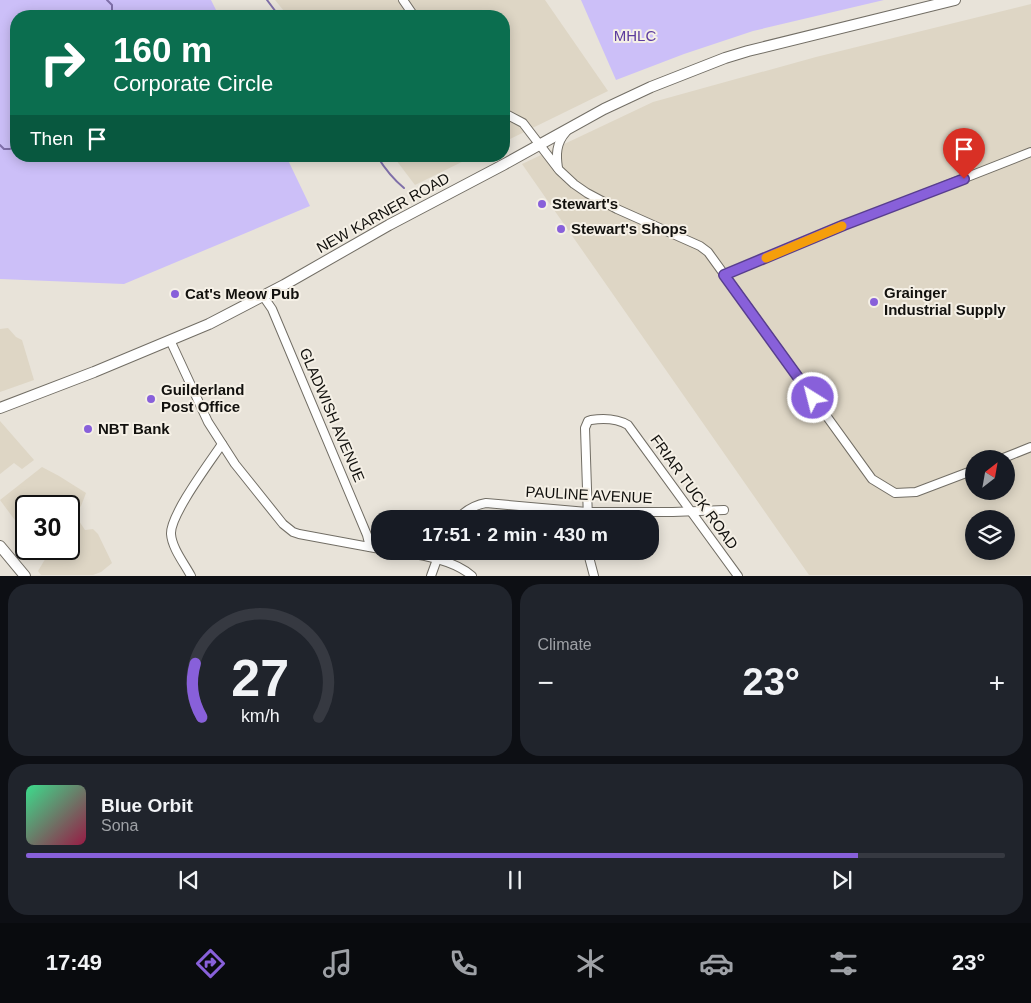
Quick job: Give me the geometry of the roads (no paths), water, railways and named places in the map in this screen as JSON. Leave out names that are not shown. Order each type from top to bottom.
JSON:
[{"type":"main road","name":"NEW KARNER ROAD","points":[[510,160],[632,96],[725,58],[955,0]]},
{"type":"main road","name":"NEW KARNER ROAD","points":[[0,408],[94,372],[209,324],[264,296],[389,225],[507,162]]},
{"type":"main road","points":[[0,546],[25,576]]},
{"type":"street","points":[[510,116],[523,123],[559,170],[574,184],[598,200],[700,246],[708,252],[872,479],[895,493],[916,492],[965,473]]},
{"type":"street","points":[[559,170],[556,156],[557,149],[568,129]]},
{"type":"street","points":[[724,275],[844,225],[1031,152]]},
{"type":"street","name":"GLADWISH AVENUE","points":[[264,296],[272,308],[367,535],[370,547]]},
{"type":"street","points":[[170,340],[200,406],[222,444],[241,472],[276,516],[288,528],[299,534],[370,547]]},
{"type":"street","name":"FRIAR TUCK ROAD","points":[[587,510],[586,424],[591,420],[620,420],[628,424],[738,576]]},
{"type":"street","points":[[191,576],[176,550],[171,536],[172,524],[183,503],[222,444]]},
{"type":"street","points":[[1015,453],[1031,447]]},
{"type":"street","name":"PAULINE AVENUE","points":[[467,510],[475,505],[486,502],[548,510]]},
{"type":"street","name":"PAULINE AVENUE","points":[[659,512],[724,510]]},
{"type":"street","points":[[430,576],[436,560]]},
{"type":"street","points":[[447,560],[472,576]]},
{"type":"street","points":[[590,560],[594,576]]},
{"type":"waterway","points":[[107,0],[112,5],[112,10]]},
{"type":"waterway","points":[[267,0],[274,10]]},
{"type":"waterway","points":[[0,145],[4,149],[10,149]]},
{"type":"waterway","points":[[381,162],[389,174],[404,188]]},
{"type":"place","name":"Stewart's","points":[[542,204]]},
{"type":"place","name":"Stewart's Shops","points":[[561,229]]},
{"type":"place","name":"Cat's Meow Pub","points":[[175,294]]},
{"type":"place","name":"Grainger Industrial Supply","points":[[874,302]]},
{"type":"place","name":"Guilderland Post Office","points":[[151,399]]},
{"type":"place","name":"NBT Bank","points":[[88,429]]},
{"type":"park label","name":"MHLC","points":[[635,36]]}]
